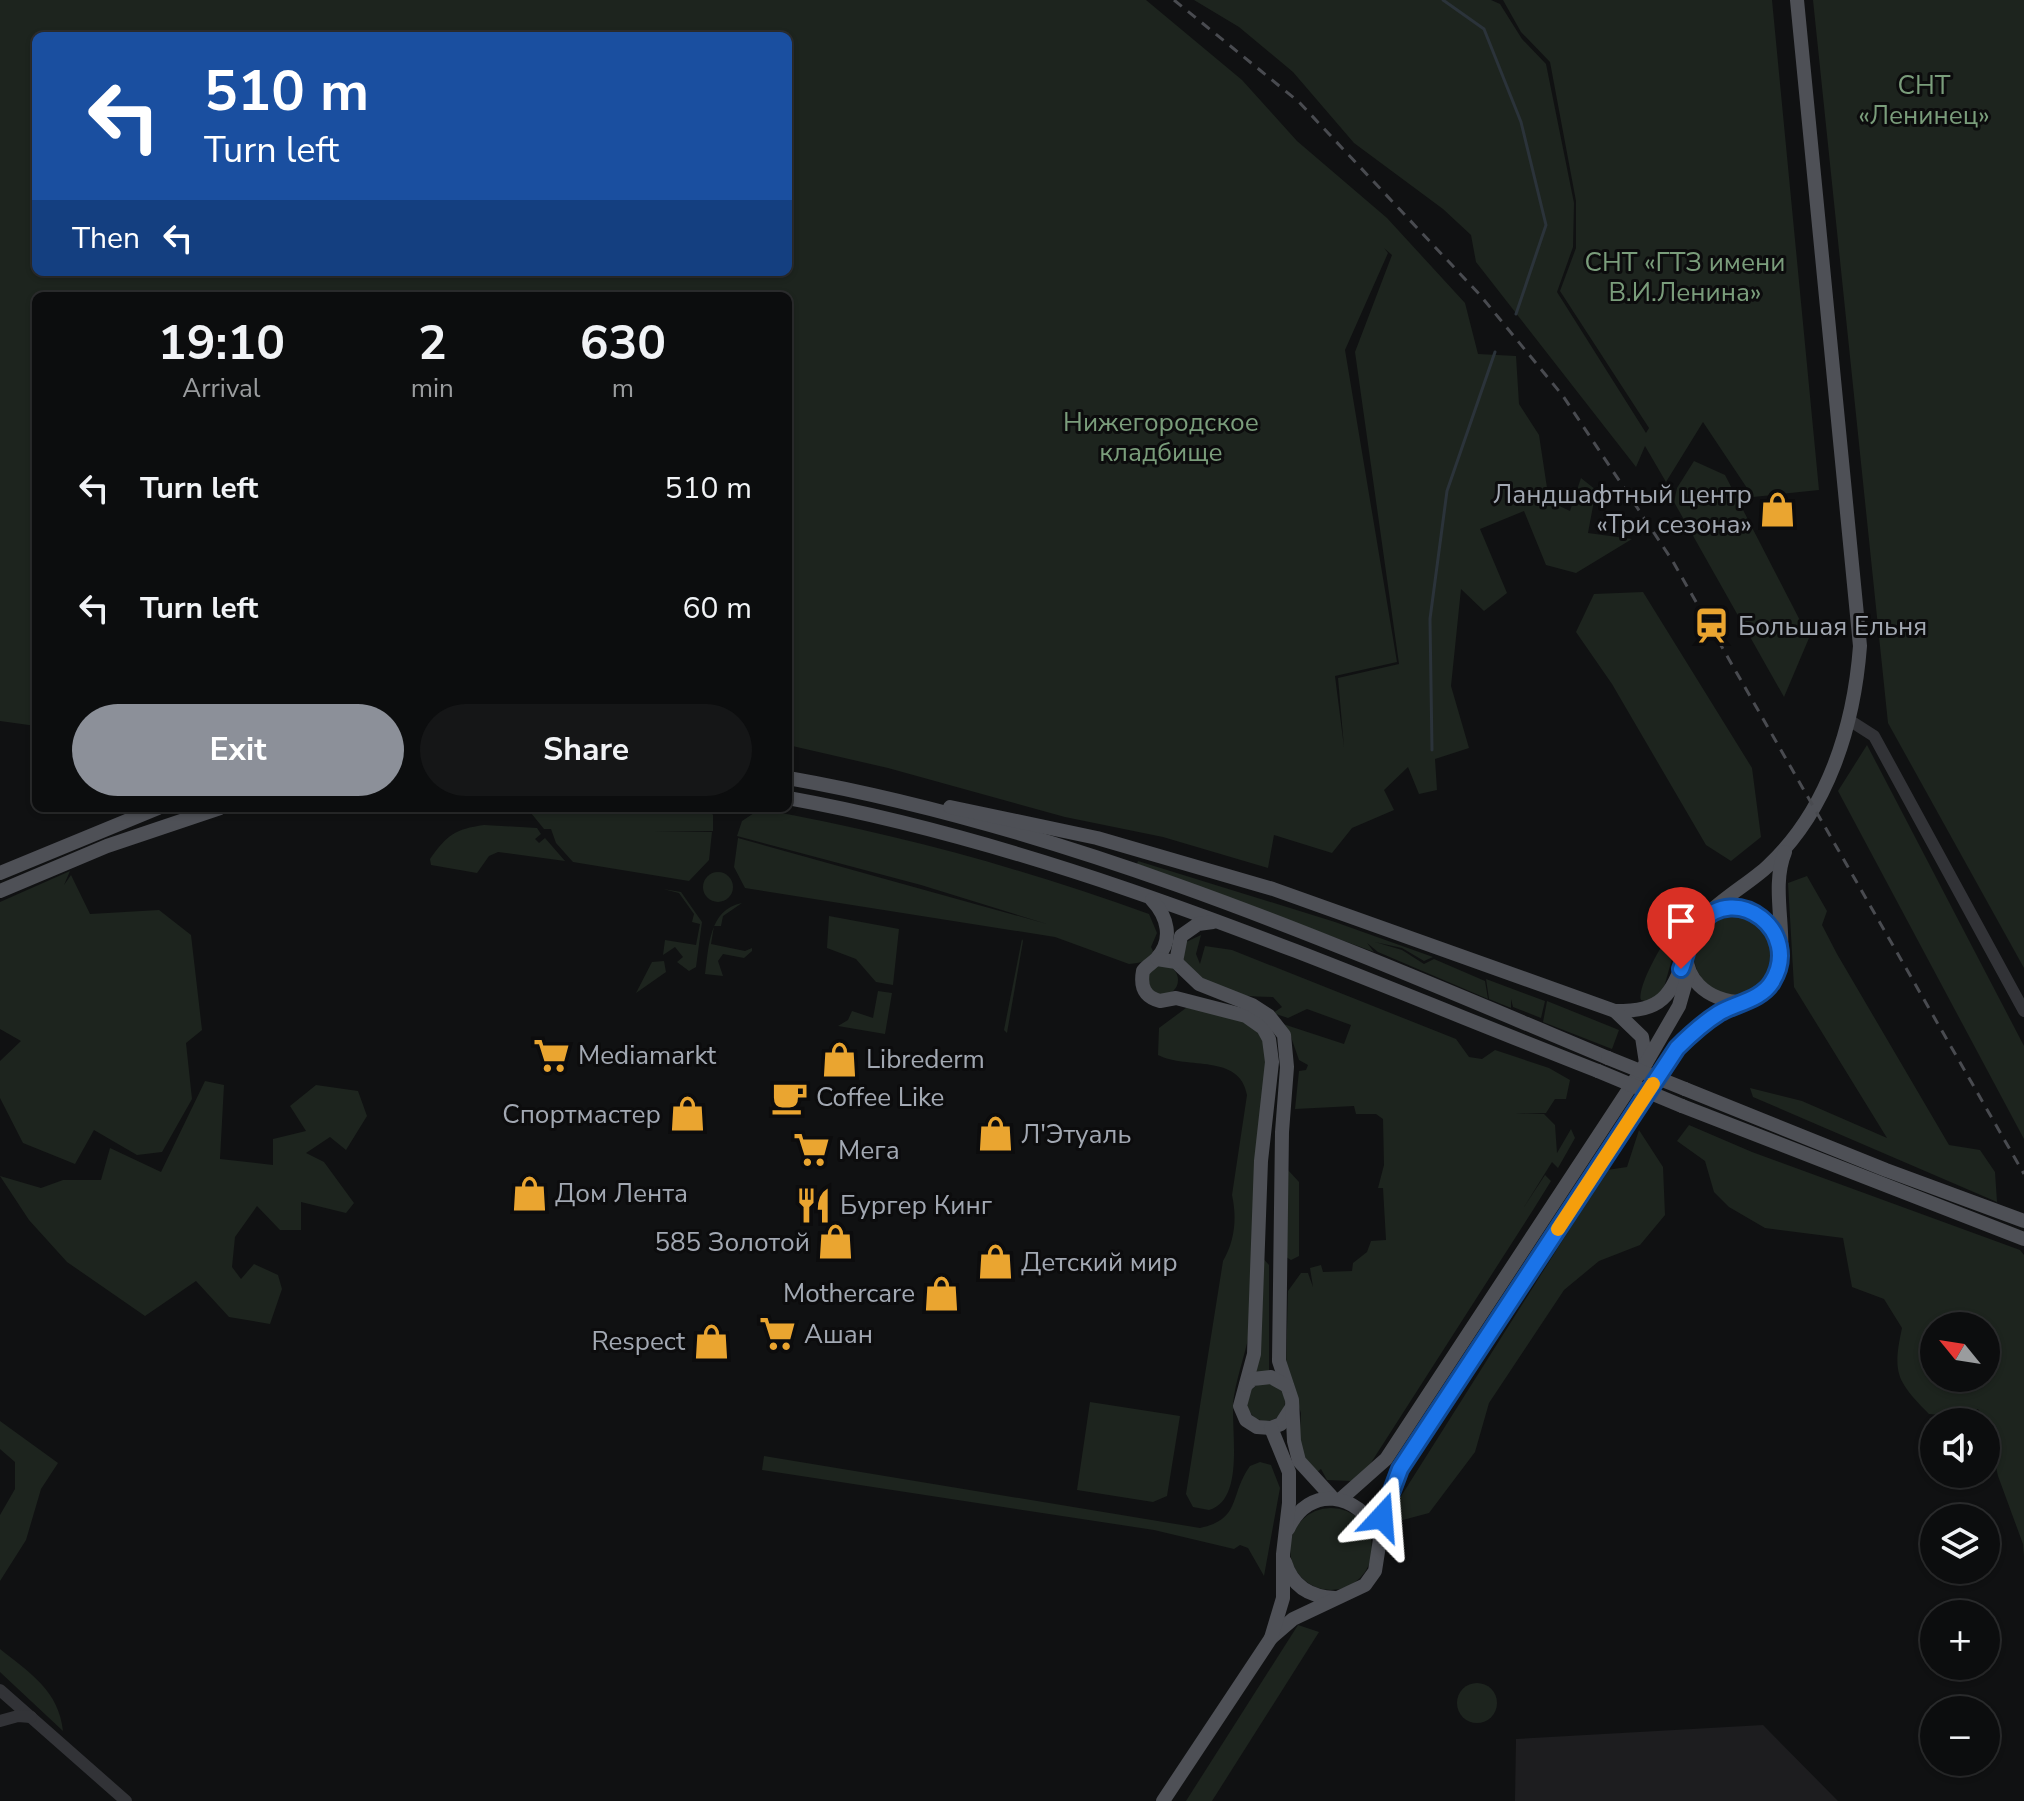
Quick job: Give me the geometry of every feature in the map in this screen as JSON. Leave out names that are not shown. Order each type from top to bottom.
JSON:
[{"type":"main road","points":[[1163,1801],[1271,1638],[1293,1619],[1365,1585],[1375,1571],[1380,1554],[1378,1534],[1386,1501],[1400,1469],[1677,1048],[1699,1026],[1759,996],[1770,985],[1780,967],[1778,869],[1789,843],[1836,764],[1856,691],[1860,646],[1797,0]]},
{"type":"main road","points":[[792,779],[980,812],[1097,838],[1273,889],[1615,1011],[1632,1023],[1642,1037],[1646,1063]]},
{"type":"main road","points":[[887,797],[1155,878],[1886,1170],[2018,1218]]},
{"type":"main road","points":[[792,799],[951,834],[1149,896],[2024,1239]]},
{"type":"main road","points":[[0,873],[148,812]]},
{"type":"main road","points":[[0,891],[107,846],[208,812]]},
{"type":"main road","points":[[1615,1011],[1640,1011],[1666,997],[1687,954],[1690,938],[1709,915],[1768,867],[1789,843]]},
{"type":"main road","points":[[1149,896],[1167,921],[1157,959],[1143,971],[1142,987],[1153,999],[1168,1001],[1182,991],[1181,936],[1198,924],[1217,922]]},
{"type":"main road","points":[[1709,915],[1724,909],[1746,910],[1764,918],[1773,928],[1781,948]]},
{"type":"main road","points":[[1285,1537],[1295,1515],[1311,1502],[1336,1497],[1386,1459],[1646,1063],[1679,1006],[1689,971],[1687,954]]},
{"type":"main road","points":[[1157,959],[1180,967],[1199,984],[1269,1016],[1284,1035],[1288,1050],[1279,1268],[1279,1361],[1292,1407],[1299,1461],[1336,1497],[1361,1508],[1378,1534]]},
{"type":"main road","points":[[1689,971],[1705,993],[1726,1002],[1743,1002]]},
{"type":"main road","points":[[1176,998],[1246,1016],[1263,1028],[1269,1039],[1272,1062],[1261,1161],[1254,1354],[1240,1400],[1246,1420],[1257,1427],[1271,1428],[1288,1417],[1292,1407]]},
{"type":"main road","points":[[1246,1385],[1253,1379],[1271,1377],[1287,1386]]},
{"type":"main road","points":[[1271,1428],[1289,1472],[1283,1598],[1271,1638]]},
{"type":"main road","points":[[1283,1554],[1295,1583],[1319,1597],[1336,1598]]},
{"type":"street","points":[[1849,720],[1874,736],[2024,1011]]},
{"type":"street","points":[[0,1690],[126,1801]]},
{"type":"street","points":[[0,1721],[18,1716],[31,1717]]},
{"type":"shaded area","points":[[1763,1725],[1838,1801],[1515,1801],[1516,1739]]},
{"type":"green space","name":"Нижегородское кладбище","points":[[0,0],[1146,0],[1242,80],[1297,141],[1387,218],[1465,303],[1478,354],[1516,356],[1519,404],[1539,435],[1549,501],[1570,511],[1581,478],[1596,490],[1588,533],[1632,539],[1576,573],[1546,565],[1524,511],[1480,529],[1507,593],[1484,611],[1461,589],[1451,686],[1469,748],[1435,759],[1437,790],[1419,794],[1408,767],[1384,790],[1394,810],[1352,828],[1332,853],[1274,835],[1268,868],[1163,837],[1065,817],[888,768],[792,746],[792,292],[32,292],[32,725],[0,721]],"holes":[[[1384,248],[1392,255],[1355,352],[1399,664],[1338,678],[1344,747],[1335,676],[1397,662],[1345,350],[1388,253]]]},
{"type":"green space","name":"СНТ «ГТЗ имени В.И.Ленина»","points":[[1194,0],[1491,0],[1500,4],[1522,39],[1546,64],[1574,203],[1573,247],[1557,292],[1646,433],[1649,428],[1560,291],[1576,248],[1576,201],[1550,62],[1521,32],[1503,0],[1772,0],[1819,490],[1753,497],[1703,422],[1666,482],[1645,446],[1636,467],[1476,262],[1471,235],[1443,209],[1354,143],[1293,72],[1239,27]]},
{"type":"green space","name":"СНТ «Ленинец»","points":[[1813,0],[2024,0],[2024,968],[1888,723]]},
{"type":"green space","points":[[1694,461],[1725,475],[1809,638],[1784,697],[1674,502],[1677,488]]},
{"type":"green space","points":[[1643,592],[1752,768],[1761,837],[1731,861],[1706,845],[1612,684],[1576,632],[1594,594]]},
{"type":"green space","points":[[1867,745],[2024,1046],[2024,1139],[1838,791]]},
{"type":"green space","points":[[530,812],[711,812],[713,815],[713,831],[655,831],[712,832],[709,860],[689,881],[573,862],[556,843],[551,829],[544,829]]},
{"type":"green space","points":[[756,812],[775,812],[957,853],[1053,882],[1149,914],[1157,933],[1151,947],[1153,951],[1144,961],[1129,964],[1055,937],[745,888],[734,867],[738,838],[1047,924],[921,885],[737,836],[742,821]]},
{"type":"green space","points":[[484,825],[537,828],[541,834],[535,839],[539,843],[545,838],[565,861],[498,852],[489,856],[477,873],[431,865],[430,859],[452,834]]},
{"type":"green space","points":[[1138,861],[1335,922],[1433,957],[1424,961],[1402,948],[1375,942],[1402,950],[1424,964],[1434,959],[1485,981],[1488,999],[1378,952],[1367,943],[1374,952],[1137,864]]},
{"type":"green space","points":[[70,871],[64,885],[71,875],[90,914],[159,910],[191,935],[202,1030],[186,1043],[192,1099],[162,1152],[137,1155],[94,1130],[75,1164],[23,1143],[0,1098],[0,1061],[21,1041],[0,1029],[0,902]]},
{"type":"green space","points":[[718,872],[729,876],[733,887],[729,898],[718,902],[707,898],[703,887],[707,876]]},
{"type":"green space","points":[[1807,876],[1827,911],[1822,925],[1837,954],[1949,1145],[1980,1150],[1995,1172],[1997,1202],[1753,1097],[1750,1088],[1802,1101],[1887,1138],[1794,987],[1788,883]]},
{"type":"green space","points":[[663,889],[681,892],[702,922],[696,967],[689,971],[677,962],[683,957],[675,947],[663,955],[665,940],[696,945],[700,924],[692,922],[694,914],[679,893]]},
{"type":"green space","points":[[1701,898],[1677,941],[1663,991],[1648,1002],[1641,1000],[1641,991],[1662,945],[1683,915]]},
{"type":"green space","points":[[742,903],[723,916],[721,926],[715,926],[723,913]]},
{"type":"green space","points":[[1726,915],[1742,915],[1763,926],[1774,947],[1774,963],[1763,984],[1742,995],[1726,995],[1712,989],[1700,977],[1694,963],[1694,947],[1700,933],[1712,921]]},
{"type":"green space","points":[[829,916],[899,929],[893,985],[876,982],[856,959],[827,948]]},
{"type":"green space","points":[[714,928],[711,944],[745,951],[752,948],[744,958],[723,954],[718,961],[723,976],[705,974]]},
{"type":"green space","points":[[1201,935],[1196,954],[1200,964],[1205,946],[1232,950],[1456,1039],[1469,1057],[1482,1059],[1495,1050],[1549,1068],[1570,1080],[1566,1099],[1555,1099],[1546,1113],[1515,1113],[1544,1114],[1555,1125],[1557,1153],[1571,1129],[1575,1138],[1558,1168],[1552,1162],[1524,1207],[1545,1175],[1551,1181],[1367,1469],[1351,1481],[1327,1480],[1321,1469],[1317,1472],[1307,1467],[1299,1444],[1301,1413],[1286,1368],[1288,1291],[1301,1273],[1308,1273],[1313,1287],[1310,1268],[1321,1265],[1323,1272],[1352,1271],[1353,1263],[1367,1252],[1371,1241],[1386,1240],[1383,1188],[1378,1188],[1384,1165],[1383,1119],[1376,1114],[1356,1114],[1354,1106],[1295,1109],[1299,1071],[1306,1070],[1308,1065],[1299,1060],[1291,1037],[1280,1023],[1344,1044],[1351,1025],[1307,1009],[1288,1018],[1273,1013],[1282,1007],[1273,997],[1244,996],[1212,986],[1183,960],[1186,942]]},
{"type":"green space","points":[[1023,941],[1007,1033],[1004,1030]]},
{"type":"green space","points":[[664,961],[666,972],[636,993],[652,962]]},
{"type":"green space","points":[[1163,965],[1169,966],[1177,974],[1177,986],[1169,994],[1163,995],[1157,994],[1149,986],[1148,980],[1149,974],[1157,966]]},
{"type":"green space","points":[[1486,979],[1545,1001],[1541,1018],[1513,1007],[1511,999],[1511,1008],[1489,999]]},
{"type":"green space","points":[[878,991],[892,993],[885,1034],[838,1026],[848,1020],[852,1011],[873,1018]]},
{"type":"green space","points":[[1547,1001],[1619,1030],[1612,1049],[1543,1022]]},
{"type":"green space","points":[[1186,1008],[1211,1009],[1261,1028],[1268,1056],[1251,1324],[1234,1396],[1232,1476],[1221,1503],[1209,1510],[1193,1507],[1186,1494],[1223,1261],[1234,1229],[1232,1195],[1247,1095],[1234,1073],[1223,1068],[1158,1055],[1159,1028]]},
{"type":"green space","points":[[205,1081],[224,1085],[220,1159],[273,1165],[273,1139],[306,1131],[290,1106],[316,1085],[358,1091],[367,1116],[346,1150],[330,1137],[306,1153],[324,1162],[354,1203],[346,1213],[301,1202],[301,1230],[280,1230],[257,1206],[235,1237],[232,1267],[241,1279],[254,1264],[278,1275],[282,1289],[270,1324],[229,1317],[196,1281],[145,1316],[67,1262],[29,1220],[0,1176],[41,1188],[63,1180],[101,1180],[110,1148],[161,1172]]},
{"type":"green space","points":[[1689,1125],[1752,1152],[2020,1250],[2024,1255],[2024,1557],[2023,1544],[2000,1481],[2000,1408],[1924,1408],[1900,1376],[1898,1356],[1902,1328],[1884,1299],[1852,1287],[1843,1238],[1765,1228],[1729,1207],[1714,1192],[1705,1161],[1677,1141]]},
{"type":"green space","points":[[1639,1130],[1663,1167],[1665,1215],[1640,1245],[1599,1261],[1564,1290],[1489,1403],[1475,1452],[1429,1513],[1399,1521],[1398,1501],[1607,1170],[1627,1167]]},
{"type":"green space","points":[[1287,1169],[1299,1182],[1299,1256],[1291,1260],[1286,1257]]},
{"type":"green space","points":[[1260,1255],[1269,1265],[1269,1375],[1253,1375]]},
{"type":"green space","points":[[1266,1383],[1280,1388],[1285,1402],[1280,1416],[1266,1421],[1252,1416],[1247,1402],[1252,1388]]},
{"type":"green space","points":[[1090,1402],[1180,1416],[1167,1496],[1153,1502],[1077,1490]]},
{"type":"green space","points":[[0,1421],[58,1463],[41,1489],[26,1540],[0,1581],[0,1515],[15,1489],[15,1462],[0,1449]]},
{"type":"green space","points":[[764,1456],[1200,1528],[1223,1519],[1229,1512],[1250,1466],[1260,1462],[1271,1465],[1280,1488],[1264,1576],[1248,1548],[1240,1545],[1234,1549],[1154,1530],[762,1470]]},
{"type":"green space","points":[[1331,1508],[1347,1511],[1360,1520],[1369,1533],[1372,1549],[1369,1565],[1360,1578],[1347,1587],[1331,1590],[1315,1587],[1302,1578],[1293,1565],[1290,1549],[1293,1533],[1302,1520],[1315,1511]]},
{"type":"green space","points":[[1298,1625],[1319,1632],[1212,1801],[1186,1801]]},
{"type":"green space","points":[[0,1649],[32,1675],[49,1694],[56,1705],[63,1731],[0,1672]]},
{"type":"green space","points":[[1477,1683],[1491,1689],[1497,1703],[1491,1717],[1477,1723],[1463,1717],[1457,1703],[1463,1689]]},
{"type":"waterway","points":[[1443,0],[1484,29],[1521,122],[1546,225],[1516,314]]},
{"type":"waterway","points":[[1432,750],[1430,619],[1447,491],[1495,352]]},
{"type":"railway","points":[[1174,0],[1299,102],[1480,295],[1563,396],[1672,560],[2024,1174]]},
{"type":"slow traffic","points":[[1558,1229],[1653,1084]]},
{"type":"place","name":"Ландшафтный центр «Три сезона»","points":[[1778,509]]},
{"type":"place","name":"Большая Ельня","points":[[1712,626]]},
{"type":"place","name":"Mediamarkt","points":[[552,1055]]},
{"type":"place","name":"Librederm","points":[[840,1059]]},
{"type":"place","name":"Coffee Like","points":[[790,1097]]},
{"type":"place","name":"Спортмастер","points":[[687,1114]]},
{"type":"place","name":"Л'Этуаль","points":[[995,1134]]},
{"type":"place","name":"Мега","points":[[812,1150]]},
{"type":"place","name":"Дом Лента","points":[[529,1193]]},
{"type":"place","name":"Бургер Кинг","points":[[814,1205]]},
{"type":"place","name":"585 Золотой","points":[[836,1242]]},
{"type":"place","name":"Детский мир","points":[[995,1262]]},
{"type":"place","name":"Mothercare","points":[[941,1293]]},
{"type":"place","name":"Ашан","points":[[778,1334]]},
{"type":"place","name":"Respect","points":[[711,1341]]},
{"type":"route","points":[[1382,1517],[1400,1469],[1677,1048],[1699,1026],[1759,996],[1770,985],[1780,967],[1781,948],[1773,928],[1764,918],[1746,910],[1724,909],[1709,915],[1699,924],[1690,938],[1681,969]]}]
